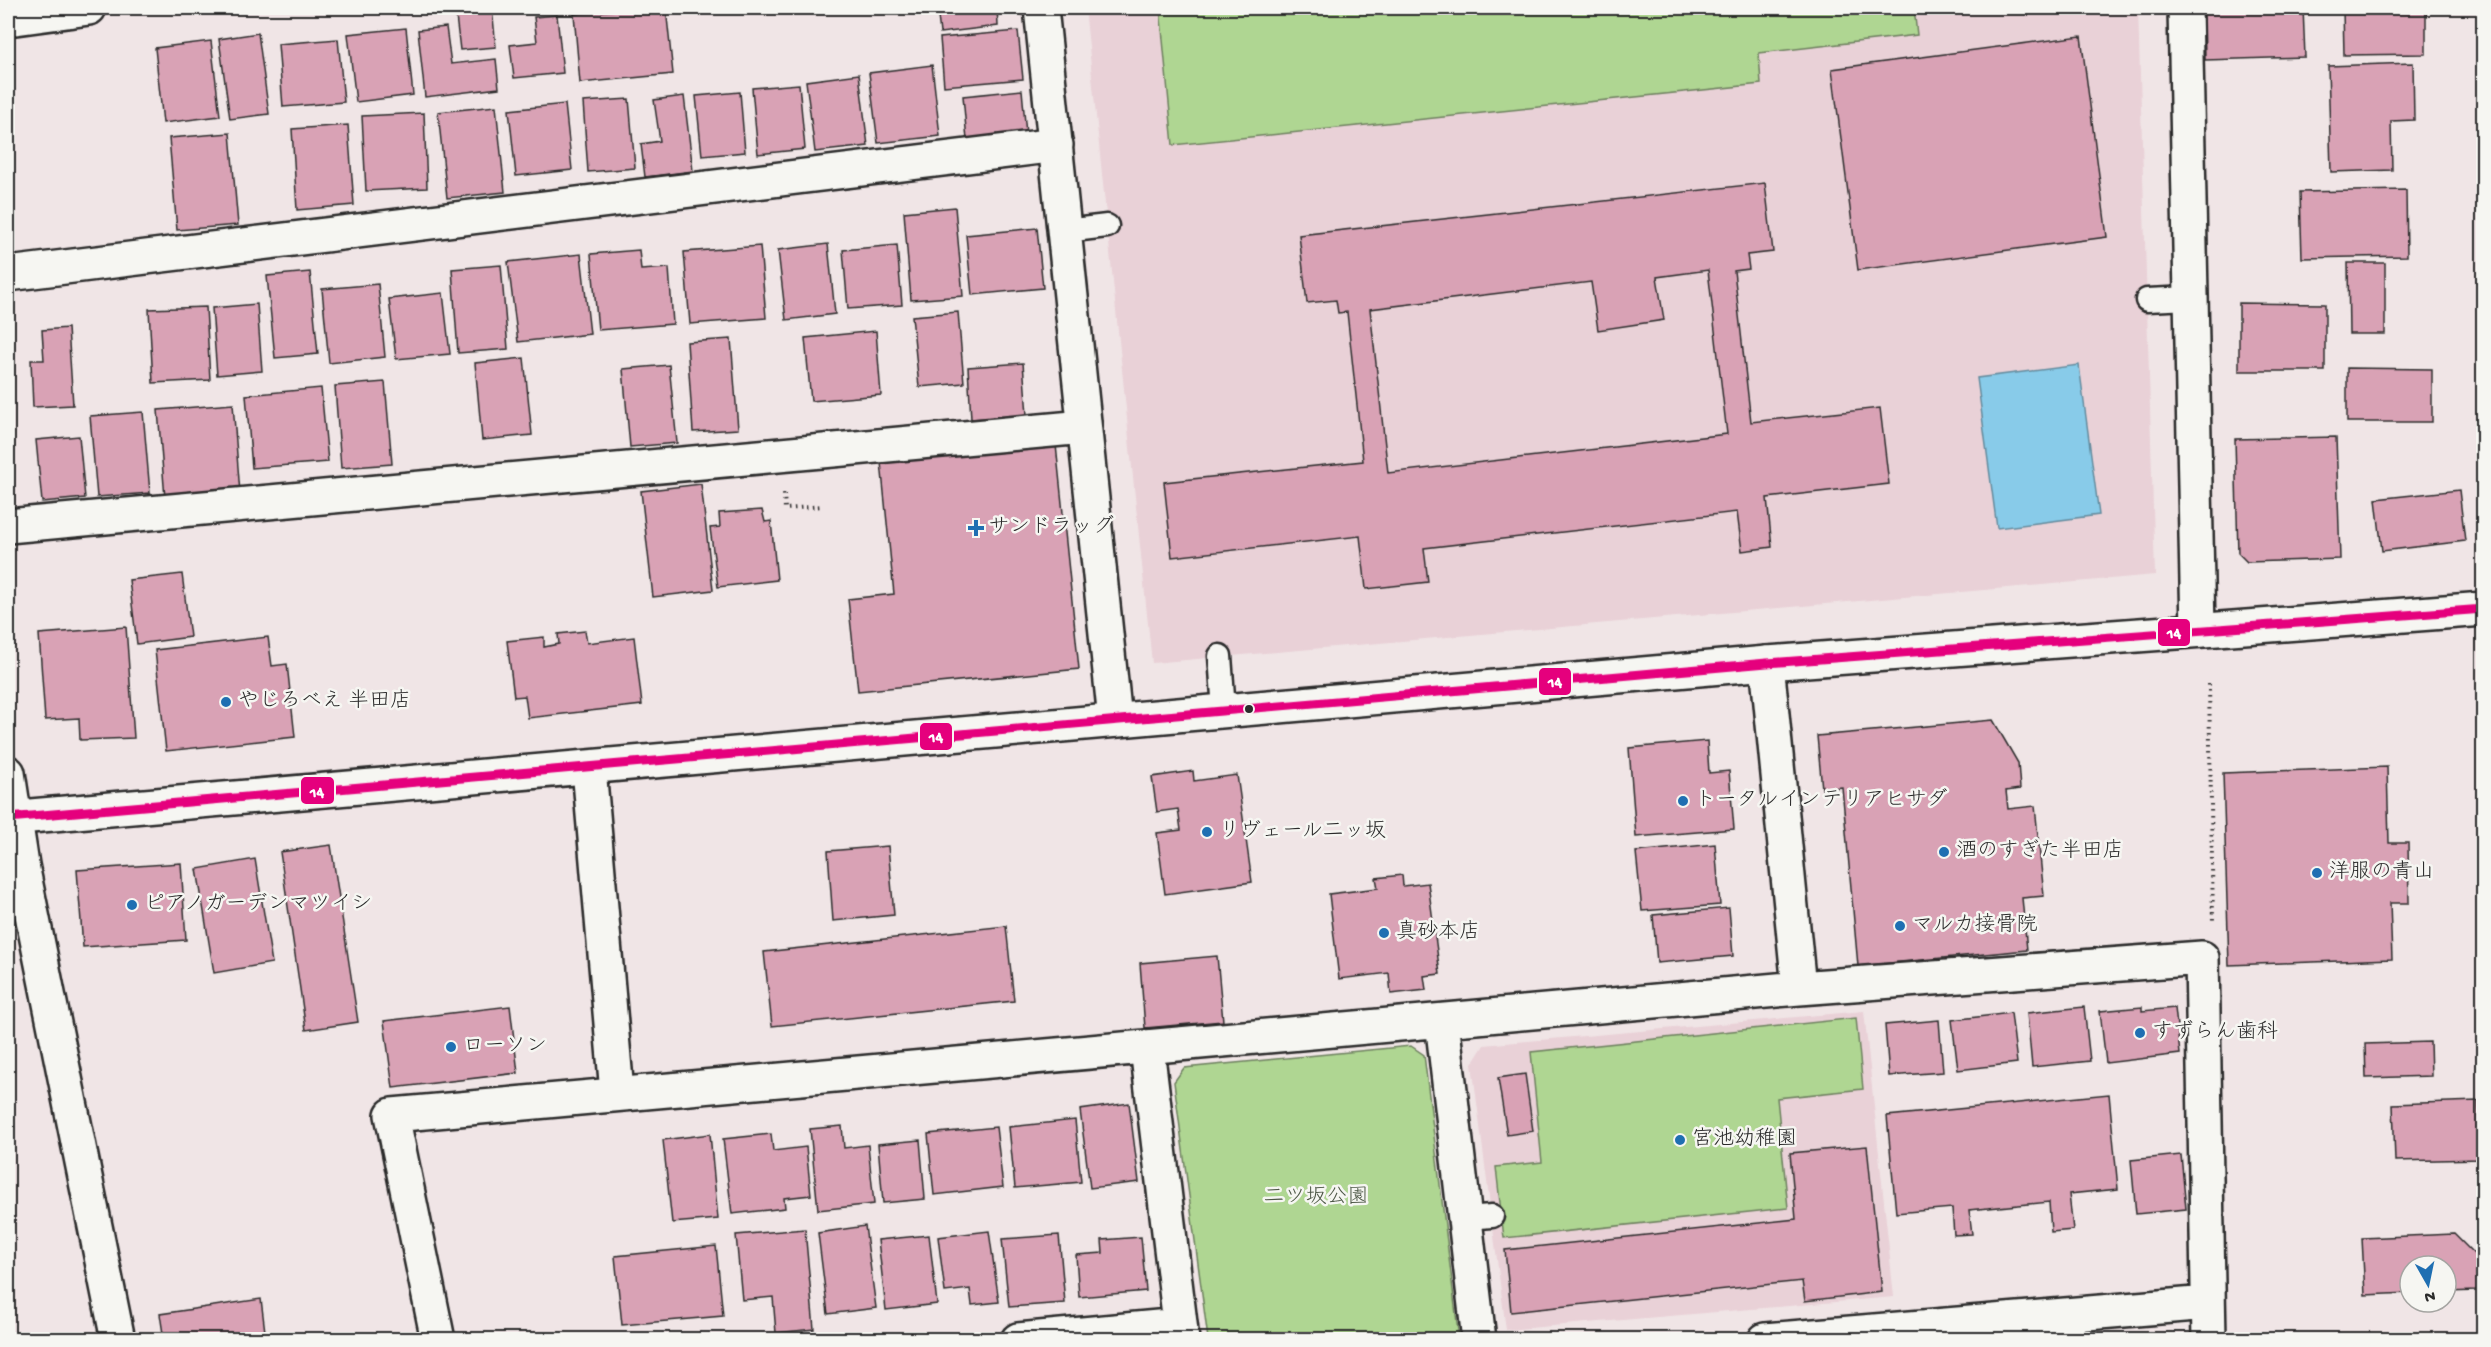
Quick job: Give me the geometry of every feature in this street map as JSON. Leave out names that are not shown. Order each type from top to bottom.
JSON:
[{"type":"street","points":[[8,19],[88,8]]},
{"type":"street","points":[[1041,8],[1115,720]]},
{"type":"street","points":[[2185,8],[2198,630]]},
{"type":"street","points":[[8,274],[1056,145]]},
{"type":"street","points":[[8,526],[1084,427]]},
{"type":"street","points":[[11,818],[1767,663],[2484,609]]},
{"type":"street","points":[[1767,663],[1799,988]]},
{"type":"street","points":[[589,768],[617,1093]]},
{"type":"street","points":[[8,773],[11,818],[118,1340]]},
{"type":"street","points":[[438,1340],[392,1115],[1799,988],[2202,958],[2208,1340]]},
{"type":"street","points":[[1442,1021],[1479,1217],[1479,1340]]},
{"type":"street","points":[[1018,1340],[1181,1332],[1147,1048]]},
{"type":"street","points":[[1765,1340],[2208,1303]]},
{"type":"lane","points":[[1065,231],[1107,226]]},
{"type":"lane","points":[[2147,300],[2191,298]]},
{"type":"lane","points":[[1220,656],[1224,710]]},
{"type":"path","points":[[2202,958],[2213,945],[2209,684]]},
{"type":"shaded area","points":[[1085,8],[2138,8],[2155,575],[1152,663]]},
{"type":"shaded area","name":"宮池幼稚園","points":[[1864,1011],[1894,1297],[1506,1330],[1472,1064],[1484,1045]]},
{"type":"green space","points":[[1160,8],[1914,8],[1917,35],[1759,53],[1761,84],[1173,145]]},
{"type":"green space","points":[[1856,1018],[1863,1089],[1777,1098],[1788,1208],[1504,1238],[1496,1167],[1542,1162],[1531,1052]]},
{"type":"green space","name":"二ツ坂公園","points":[[1411,1046],[1424,1055],[1459,1339],[1208,1339],[1174,1082],[1184,1068]]},
{"type":"water","points":[[2079,365],[2099,515],[1997,528],[1977,378]]},
{"type":"building","points":[[455,8],[492,8],[496,47],[460,50]]},
{"type":"building","points":[[666,8],[673,74],[580,83],[574,14]]},
{"type":"building","points":[[937,8],[997,8],[998,26],[940,33]]},
{"type":"building","points":[[2204,8],[2303,8],[2305,57],[2205,60]]},
{"type":"building","points":[[2343,8],[2426,8],[2426,54],[2344,55]]},
{"type":"building","points":[[557,15],[563,73],[514,78],[510,45],[537,42],[534,17]]},
{"type":"building","points":[[446,27],[451,64],[496,59],[499,88],[425,97],[418,30]]},
{"type":"building","points":[[406,28],[413,95],[356,102],[348,34]]},
{"type":"building","points":[[1018,31],[1023,79],[944,86],[940,38]]},
{"type":"building","points":[[258,33],[269,114],[230,119],[219,39]]},
{"type":"building","points":[[2081,36],[2107,237],[1858,270],[1832,69]]},
{"type":"building","points":[[338,39],[344,102],[283,107],[278,44]]},
{"type":"building","points":[[211,41],[220,116],[163,123],[155,48]]},
{"type":"building","points":[[2413,63],[2414,120],[2391,121],[2392,170],[2331,172],[2328,66]]},
{"type":"building","points":[[932,65],[940,136],[878,143],[869,73]]},
{"type":"building","points":[[859,74],[868,146],[815,152],[806,81]]},
{"type":"building","points":[[799,84],[805,149],[758,154],[752,88]]},
{"type":"building","points":[[1022,90],[1026,134],[967,140],[963,96]]},
{"type":"building","points":[[740,92],[745,152],[702,156],[696,96]]},
{"type":"building","points":[[684,96],[693,171],[645,177],[641,144],[660,141],[654,100]]},
{"type":"building","points":[[629,99],[635,168],[588,172],[583,102]]},
{"type":"building","points":[[565,104],[572,170],[516,176],[509,110]]},
{"type":"building","points":[[496,106],[505,192],[447,198],[438,112]]},
{"type":"building","points":[[424,113],[427,188],[366,191],[362,116]]},
{"type":"building","points":[[348,125],[354,205],[297,210],[292,129]]},
{"type":"building","points":[[230,133],[238,225],[177,230],[169,138]]},
{"type":"building","points":[[1765,183],[1773,252],[1747,255],[1749,269],[1734,271],[1751,422],[1880,408],[1889,484],[1767,498],[1772,547],[1742,551],[1737,512],[1424,548],[1428,582],[1366,589],[1360,536],[1172,557],[1164,482],[1363,461],[1347,312],[1338,313],[1336,300],[1307,303],[1299,235]],"holes":[[[1708,270],[1727,434],[1388,473],[1370,309],[1591,282],[1598,330],[1664,320],[1657,277]]]},
{"type":"building","points":[[2406,190],[2407,256],[2302,258],[2300,192]]},
{"type":"building","points":[[955,207],[963,296],[911,300],[904,212]]},
{"type":"building","points":[[1037,228],[1043,288],[972,295],[966,235]]},
{"type":"building","points":[[828,244],[835,314],[786,320],[778,250]]},
{"type":"building","points":[[897,245],[902,305],[848,309],[843,250]]},
{"type":"building","points":[[760,246],[766,318],[690,324],[684,252]]},
{"type":"building","points":[[639,250],[641,270],[669,268],[673,324],[598,330],[591,254]]},
{"type":"building","points":[[581,254],[590,334],[518,342],[508,262]]},
{"type":"building","points":[[2348,263],[2385,263],[2385,334],[2349,334]]},
{"type":"building","points":[[501,265],[508,349],[458,353],[452,269]]},
{"type":"building","points":[[310,272],[318,354],[275,358],[267,276]]},
{"type":"building","points":[[378,284],[385,357],[329,363],[322,289]]},
{"type":"building","points":[[443,293],[450,354],[396,359],[389,299]]},
{"type":"building","points":[[2239,303],[2325,304],[2325,371],[2239,371]]},
{"type":"building","points":[[257,304],[262,371],[217,375],[212,308]]},
{"type":"building","points":[[206,307],[210,380],[153,383],[149,309]]},
{"type":"building","points":[[958,312],[964,383],[919,387],[912,316]]},
{"type":"building","points":[[68,328],[73,405],[33,407],[31,360],[44,360],[42,330]]},
{"type":"building","points":[[876,331],[881,395],[811,401],[805,338]]},
{"type":"building","points":[[731,339],[738,429],[693,432],[687,342]]},
{"type":"building","points":[[524,358],[532,435],[482,440],[475,363]]},
{"type":"building","points":[[1023,363],[1027,415],[971,419],[968,367]]},
{"type":"building","points":[[669,365],[677,443],[630,447],[623,369]]},
{"type":"building","points":[[2347,368],[2432,369],[2432,422],[2347,422]]},
{"type":"building","points":[[385,382],[392,464],[341,468],[335,386]]},
{"type":"building","points":[[321,388],[328,462],[252,468],[246,395]]},
{"type":"building","points":[[233,404],[240,493],[165,498],[158,410]]},
{"type":"building","points":[[143,412],[150,493],[97,497],[90,416]]},
{"type":"building","points":[[79,436],[85,498],[42,502],[36,440]]},
{"type":"building","points":[[2336,437],[2340,559],[2247,562],[2238,553],[2235,439]]},
{"type":"building","name":"サンドラッグ","points":[[1056,445],[1079,669],[858,691],[848,599],[894,594],[881,462]]},
{"type":"building","points":[[701,484],[713,590],[653,597],[641,491]]},
{"type":"building","points":[[2459,490],[2465,541],[2382,551],[2376,499]]},
{"type":"building","points":[[762,510],[765,522],[771,521],[777,580],[718,587],[710,528],[720,527],[719,513]]},
{"type":"building","points":[[182,574],[190,637],[137,644],[129,580]]},
{"type":"building","points":[[126,627],[134,738],[80,740],[79,718],[45,720],[39,634]]},
{"type":"building","points":[[585,631],[587,643],[634,637],[642,705],[528,718],[525,696],[514,697],[507,641],[544,637],[544,647],[559,644],[558,634]]},
{"type":"building","name":"やじろべえ 半田店","points":[[268,637],[272,666],[287,664],[295,737],[166,751],[155,650]]},
{"type":"building","name":"酒のすぎた半田店","points":[[1993,720],[2018,763],[2020,789],[2006,791],[2008,809],[2035,806],[2044,896],[2022,898],[2027,950],[1858,966],[1842,787],[1822,789],[1817,736]]},
{"type":"building","name":"トータルインテリアヒサダ","points":[[1707,741],[1709,773],[1729,771],[1734,829],[1636,837],[1629,748]]},
{"type":"building","name":"洋服の青山","points":[[2387,767],[2389,843],[2408,843],[2409,903],[2390,903],[2392,959],[2229,965],[2223,773]]},
{"type":"building","name":"リヴェール二ッ坂","points":[[1193,771],[1194,781],[1237,775],[1252,882],[1165,894],[1157,833],[1181,830],[1178,809],[1157,812],[1152,777]]},
{"type":"building","points":[[1715,844],[1720,905],[1642,911],[1636,852]]},
{"type":"building","points":[[331,845],[358,1022],[306,1030],[280,852]]},
{"type":"building","points":[[888,846],[894,915],[833,921],[828,851]]},
{"type":"building","points":[[255,859],[272,963],[214,973],[197,869]]},
{"type":"building","name":"ピアノガーデンマツイシ","points":[[181,863],[186,940],[83,947],[77,870]]},
{"type":"building","name":"真砂本店","points":[[1402,875],[1403,886],[1428,883],[1440,974],[1424,976],[1426,990],[1391,994],[1389,973],[1339,979],[1329,894],[1378,888],[1376,878]]},
{"type":"building","points":[[1729,908],[1733,956],[1657,963],[1653,915]]},
{"type":"building","points":[[1006,926],[1014,1001],[772,1026],[764,952]]},
{"type":"building","points":[[1217,956],[1223,1021],[1145,1028],[1140,963]]},
{"type":"building","name":"ローソン","points":[[510,1006],[518,1073],[393,1088],[384,1021]]},
{"type":"building","points":[[2084,1007],[2090,1061],[2032,1067],[2027,1013]]},
{"type":"building","name":"すずらん歯科","points":[[2142,1007],[2142,1011],[2175,1008],[2180,1054],[2106,1063],[2100,1011]]},
{"type":"building","points":[[2011,1013],[2017,1063],[1958,1070],[1952,1020]]},
{"type":"building","points":[[1939,1020],[1943,1072],[1889,1076],[1885,1025]]},
{"type":"building","points":[[2430,1042],[2431,1076],[2366,1078],[2365,1044]]},
{"type":"building","points":[[1525,1074],[1533,1131],[1507,1135],[1498,1078]]},
{"type":"building","points":[[2109,1094],[2118,1189],[2069,1194],[2073,1230],[2051,1232],[2049,1202],[1969,1210],[1972,1234],[1954,1235],[1952,1208],[1896,1213],[1887,1116]]},
{"type":"building","points":[[2478,1101],[2480,1159],[2395,1161],[2393,1104]]},
{"type":"building","points":[[1129,1103],[1139,1182],[1090,1188],[1080,1110]]},
{"type":"building","points":[[1075,1120],[1081,1182],[1015,1188],[1009,1127]]},
{"type":"building","points":[[842,1126],[844,1148],[868,1145],[874,1204],[818,1210],[810,1129]]},
{"type":"building","points":[[996,1127],[1003,1187],[934,1195],[928,1134]]},
{"type":"building","points":[[710,1134],[718,1219],[672,1223],[663,1140]]},
{"type":"building","points":[[771,1134],[773,1151],[806,1147],[811,1195],[784,1198],[785,1208],[732,1214],[723,1139]]},
{"type":"building","points":[[920,1140],[925,1199],[883,1203],[878,1144]]},
{"type":"building","points":[[1867,1146],[1882,1292],[1805,1301],[1802,1281],[1511,1312],[1505,1250],[1796,1219],[1790,1153]]},
{"type":"building","points":[[2181,1155],[2186,1209],[2136,1214],[2131,1160]]},
{"type":"building","points":[[865,1226],[876,1308],[828,1314],[818,1233]]},
{"type":"building","points":[[805,1229],[814,1329],[776,1333],[773,1297],[742,1300],[736,1235]]},
{"type":"building","points":[[989,1231],[999,1302],[972,1305],[970,1289],[945,1292],[938,1237]]},
{"type":"building","points":[[2454,1234],[2484,1264],[2484,1278],[2476,1291],[2458,1292],[2458,1254],[2398,1254],[2398,1294],[2365,1295],[2362,1238]]},
{"type":"building","points":[[929,1235],[937,1304],[886,1310],[878,1240]]},
{"type":"building","points":[[1059,1235],[1065,1303],[1009,1307],[1002,1239]]},
{"type":"building","points":[[1141,1237],[1146,1291],[1079,1297],[1076,1255],[1103,1253],[1102,1240]]},
{"type":"building","points":[[716,1246],[723,1316],[622,1325],[615,1256]]},
{"type":"building","points":[[261,1299],[266,1340],[164,1340],[160,1314]]},
{"type":"transit line","name":"14","points":[[8,818],[1767,663],[2484,609]]},
{"type":"place","name":"サンドラッグ","points":[[976,528]]},
{"type":"place","name":"やじろべえ 半田店","points":[[226,702]]},
{"type":"place","name":"トータルインテリアヒサダ","points":[[1683,801]]},
{"type":"place","name":"リヴェール二ッ坂","points":[[1207,832]]},
{"type":"place","name":"酒のすぎた半田店","points":[[1944,852]]},
{"type":"place","name":"洋服の青山","points":[[2317,873]]},
{"type":"place","name":"ピアノガーデンマツイシ","points":[[132,905]]},
{"type":"place","name":"マルカ接骨院","points":[[1900,926]]},
{"type":"place","name":"真砂本店","points":[[1384,933]]},
{"type":"place","name":"すずらん歯科","points":[[2140,1033]]},
{"type":"place","name":"ローソン","points":[[451,1047]]},
{"type":"place","name":"宮池幼稚園","points":[[1680,1140]]}]
